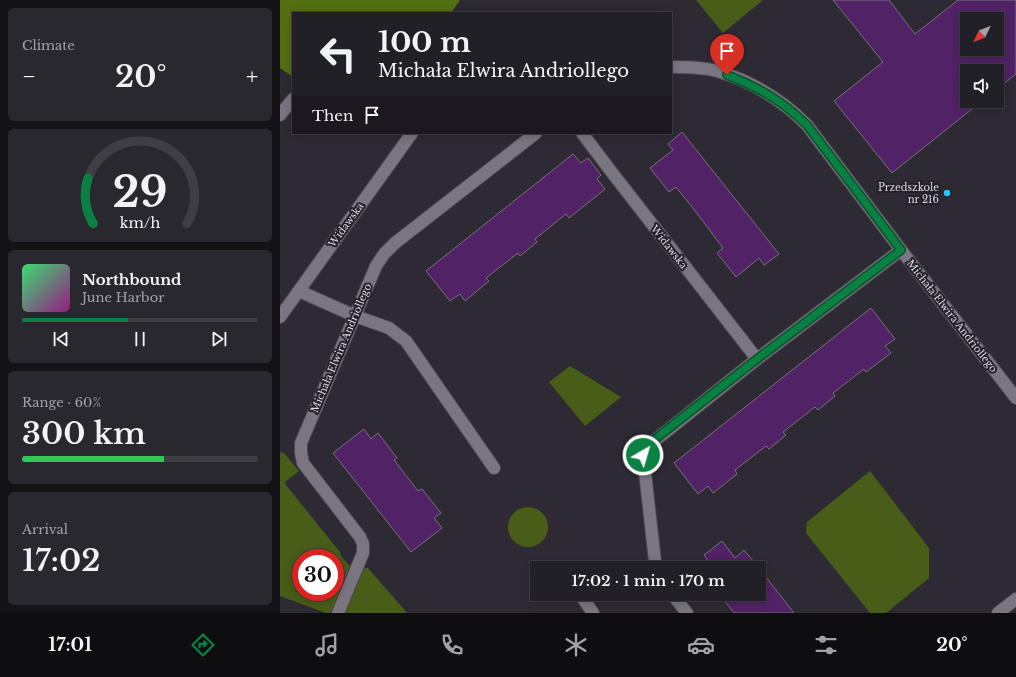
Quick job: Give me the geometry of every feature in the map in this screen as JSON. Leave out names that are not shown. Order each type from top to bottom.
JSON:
[{"type":"street","name":"Michała Elwira Andriollego","points":[[672,67],[689,67],[716,71],[763,90],[790,109],[807,125],[901,250],[1016,398]]},
{"type":"street","points":[[280,115],[292,100]]},
{"type":"street","name":"Widawska","points":[[280,317],[411,134]]},
{"type":"street","name":"Michała Elwira Andriollego","points":[[338,613],[363,553],[363,544],[360,537],[303,463],[301,444],[376,266],[384,254],[394,243],[535,134]]},
{"type":"street","name":"Widawska","points":[[583,134],[757,359]]},
{"type":"street","points":[[655,561],[643,455],[648,446],[757,359],[901,250]]},
{"type":"street","points":[[299,291],[355,316],[389,328],[406,341],[494,468]]},
{"type":"street","points":[[998,613],[1016,599]]},
{"type":"street","points":[[585,601],[593,613]]},
{"type":"street","points":[[678,601],[687,613]]},
{"type":"green space","points":[[280,0],[460,0],[452,12],[292,12],[292,76],[280,68]]},
{"type":"green space","points":[[696,0],[763,0],[723,33]]},
{"type":"green space","points":[[570,366],[621,397],[585,426],[549,382]]},
{"type":"green space","points":[[280,452],[284,453],[299,471],[285,482],[286,485],[338,549],[292,549],[292,600],[280,596]]},
{"type":"green space","points":[[870,471],[929,548],[929,578],[886,613],[870,613],[806,533],[807,522]]},
{"type":"green space","points":[[532,507],[539,510],[545,516],[548,527],[547,535],[539,544],[532,547],[524,547],[517,544],[509,535],[508,523],[511,516],[520,508]]},
{"type":"green space","points":[[344,559],[350,566],[344,582]]},
{"type":"green space","points":[[362,567],[368,568],[407,613],[345,613]]},
{"type":"green space","points":[[294,601],[337,601],[332,613],[326,613]]},
{"type":"building","points":[[833,0],[889,0],[915,34],[958,0],[1016,0],[1016,74],[1004,83],[1004,64],[960,64],[960,108],[973,108],[892,173],[834,101],[883,62]]},
{"type":"building","points":[[682,132],[779,254],[764,265],[759,258],[736,277],[717,253],[723,248],[696,212],[676,187],[669,192],[650,168],[673,150],[668,144]]},
{"type":"building","points":[[573,154],[581,163],[588,158],[601,175],[597,179],[605,189],[569,218],[566,214],[535,239],[537,242],[520,256],[518,253],[486,278],[489,281],[465,301],[460,294],[450,301],[426,271]]},
{"type":"building","points":[[871,308],[895,339],[885,346],[891,353],[866,372],[864,369],[833,393],[835,396],[818,410],[815,407],[783,432],[786,435],[769,449],[766,446],[735,470],[737,474],[713,493],[708,486],[698,494],[674,463]]},
{"type":"building","points":[[364,429],[371,439],[378,433],[397,458],[394,460],[418,491],[422,489],[441,513],[434,518],[442,528],[411,552],[333,453]]},
{"type":"building","points":[[722,541],[735,558],[744,550],[753,561],[708,561],[704,555]]},
{"type":"building","points":[[766,577],[794,613],[734,613],[725,601],[766,601]]},
{"type":"place","name":"Przedszkole nr 216","points":[[947,193]]},
{"type":"route","points":[[643,455],[648,446],[659,436],[757,359],[901,250],[807,125],[790,109],[763,90],[727,75]]}]
